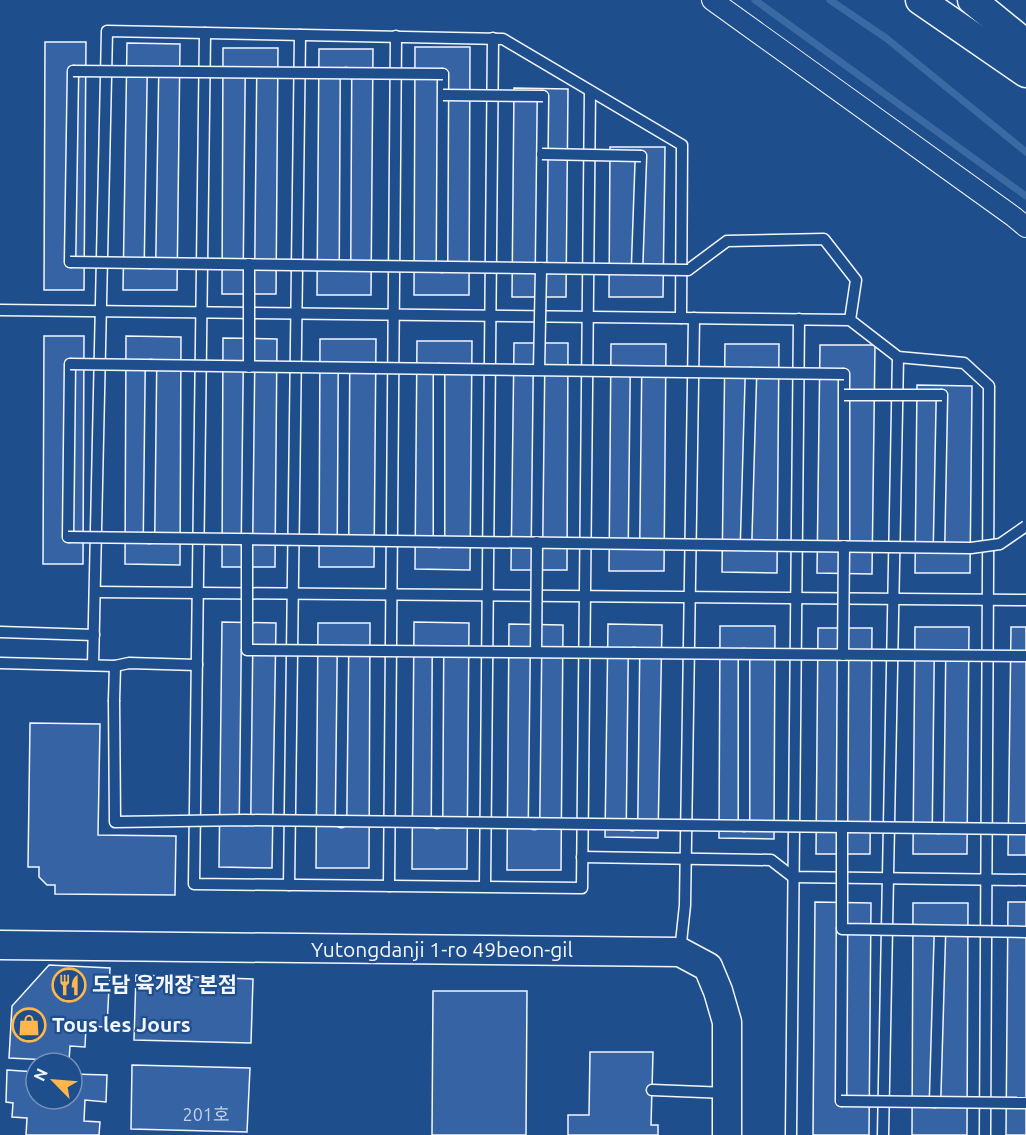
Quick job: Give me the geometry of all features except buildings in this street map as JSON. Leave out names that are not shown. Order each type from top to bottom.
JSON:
[{"type":"street","points":[[712,0],[1026,227]]},
{"type":"street","points":[[920,0],[1026,73]]},
{"type":"street","points":[[972,0],[1026,44]]},
{"type":"street","name":"Yutongdanji 1-ro 49beon-gil","points":[[0,945],[680,952],[708,967],[727,1022],[727,1135]]},
{"type":"lane","points":[[93,665],[107,31],[503,39],[682,146],[681,318]]},
{"type":"lane","points":[[205,33],[194,884],[582,888],[590,91]]},
{"type":"lane","points":[[289,885],[300,34]]},
{"type":"lane","points":[[389,886],[396,36]]},
{"type":"lane","points":[[485,886],[493,38]]},
{"type":"lane","points":[[442,267],[443,74],[73,71],[70,262],[637,270],[688,270],[727,241],[824,239],[856,280],[850,320]]},
{"type":"lane","points":[[150,263],[153,72]]},
{"type":"lane","points":[[245,820],[251,73]]},
{"type":"lane","points":[[345,266],[346,73]]},
{"type":"lane","points":[[443,95],[543,96],[534,824]]},
{"type":"lane","points":[[542,154],[641,156],[637,270]]},
{"type":"lane","points":[[0,309],[850,320],[898,357],[964,363],[989,386],[985,1135]]},
{"type":"lane","points":[[680,952],[684,905],[694,318]]},
{"type":"lane","points":[[791,1135],[799,319]]},
{"type":"lane","points":[[883,1135],[898,357]]},
{"type":"lane","points":[[1026,526],[1000,543],[971,548],[939,547],[844,546],[746,545],[634,543],[68,537],[70,364],[844,374],[844,546],[841,1101],[1026,1103]]},
{"type":"lane","points":[[149,538],[151,365]]},
{"type":"lane","points":[[343,540],[344,368]]},
{"type":"lane","points":[[439,369],[439,542]]},
{"type":"lane","points":[[634,543],[636,372]]},
{"type":"lane","points":[[746,545],[751,373]]},
{"type":"lane","points":[[844,395],[942,395],[939,547]]},
{"type":"lane","points":[[95,592],[1026,600]]},
{"type":"lane","points":[[0,632],[94,635]]},
{"type":"lane","points":[[247,650],[1026,656]]},
{"type":"lane","points":[[341,822],[343,651]]},
{"type":"lane","points":[[437,823],[438,652]]},
{"type":"lane","points":[[632,825],[634,653]]},
{"type":"lane","points":[[744,654],[744,826]]},
{"type":"lane","points":[[938,828],[940,656]]},
{"type":"lane","points":[[0,663],[115,666],[129,663],[197,665]]},
{"type":"lane","points":[[115,666],[115,822],[245,820],[1026,829]]},
{"type":"lane","points":[[582,857],[771,860],[794,877],[1026,880]]},
{"type":"lane","points":[[842,929],[1026,932]]},
{"type":"lane","points":[[935,1102],[940,931]]},
{"type":"lane","points":[[652,1090],[727,1093]]},
{"type":"waterway","points":[[755,0],[1026,196]]},
{"type":"waterway","points":[[830,0],[886,38],[1026,152]]},
{"type":"place","name":"도담 육개장 본점","points":[[69,985]]},
{"type":"place","name":"Tous les Jours","points":[[29,1025]]}]
